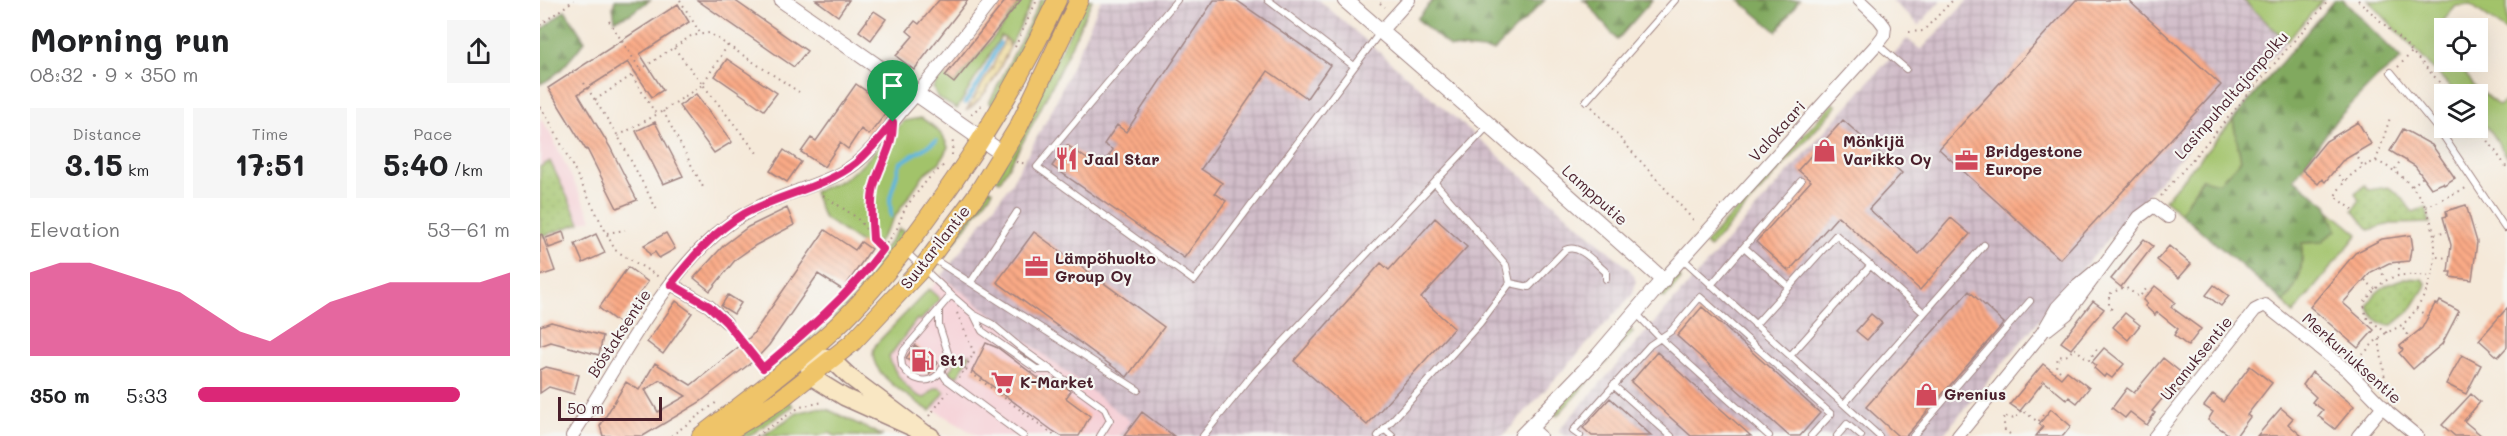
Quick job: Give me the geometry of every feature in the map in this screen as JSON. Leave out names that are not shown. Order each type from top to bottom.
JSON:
[{"type":"main road","name":"Suutarilantie","points":[[701,436],[807,352],[867,296],[904,250],[982,140],[1034,49],[1057,0]]},
{"type":"main road","name":"Suutarilantie","points":[[722,436],[778,401],[852,343],[927,262],[978,193],[1003,154],[1019,126],[1079,0]]},
{"type":"main road","points":[[807,352],[830,358],[850,377],[928,435],[844,397],[810,376],[807,352]]},
{"type":"street","points":[[782,0],[1003,154]]},
{"type":"street","name":"Böstaksentie","points":[[572,436],[671,284],[701,248],[728,224],[759,206],[815,184],[855,164],[917,95],[992,0]]},
{"type":"street","points":[[1381,31],[1409,0]]},
{"type":"street","points":[[1859,0],[1885,27],[1884,35],[1877,44]]},
{"type":"street","name":"Lampputie","points":[[1352,2],[1381,31],[1663,280]]},
{"type":"street","name":"Valokaari","points":[[1663,280],[1877,44]]},
{"type":"street","points":[[1958,436],[2042,333],[2057,307],[2100,267],[2139,217],[2154,206],[2168,217]]},
{"type":"street","points":[[1531,433],[1663,280]]},
{"type":"street","points":[[671,284],[709,306],[726,322]]},
{"type":"street","name":"Merkuriuksentie","points":[[2265,305],[2385,401],[2417,436]]},
{"type":"street","name":"Uranuksentie","points":[[2155,436],[2255,310],[2265,305]]},
{"type":"street","points":[[2358,436],[2385,401]]},
{"type":"lane","points":[[1177,0],[1037,167],[1194,281],[1381,31]]},
{"type":"lane","points":[[1268,0],[1354,66]]},
{"type":"lane","points":[[1586,101],[1675,0]]},
{"type":"lane","points":[[1877,44],[1906,69]]},
{"type":"lane","points":[[2391,72],[2444,137],[2505,228],[2507,227]]},
{"type":"lane","points":[[1203,436],[1252,375],[1489,125]]},
{"type":"lane","points":[[1711,285],[1801,181]]},
{"type":"lane","points":[[1378,436],[1480,323],[1510,283],[1506,265],[1435,183]]},
{"type":"lane","points":[[971,282],[1017,212]]},
{"type":"lane","points":[[1755,325],[1836,235],[1924,313]]},
{"type":"lane","points":[[1844,404],[1984,245]]},
{"type":"lane","points":[[1510,283],[1529,287],[1570,247],[1577,249],[1606,272],[1606,279]]},
{"type":"lane","points":[[1744,247],[1789,287]]},
{"type":"lane","points":[[904,250],[927,262],[948,269],[971,282],[1138,390]]},
{"type":"lane","points":[[1683,259],[1879,436]]},
{"type":"lane","points":[[927,262],[951,295],[973,314],[992,324],[1022,349],[1105,409],[1110,420],[1100,436]]},
{"type":"lane","points":[[1790,356],[1871,265]]},
{"type":"lane","points":[[939,310],[939,325],[949,356],[936,378],[928,381],[916,380],[902,366],[901,357],[904,350],[951,295]]},
{"type":"lane","points":[[1580,436],[1574,430],[1650,345],[1671,331],[1700,297],[1831,414],[1811,436]]},
{"type":"lane","points":[[1913,436],[2030,301]]},
{"type":"lane","points":[[1635,312],[1660,338],[1769,436]]},
{"type":"lane","points":[[973,314],[981,331],[1008,347],[1038,370],[1050,370]]},
{"type":"lane","points":[[1008,347],[1022,349]]},
{"type":"lane","points":[[941,371],[946,379],[1023,436]]},
{"type":"lane","points":[[1613,385],[1671,436]]},
{"type":"lane","points":[[1837,436],[1847,424],[1861,436]]},
{"type":"lane","points":[[1384,429],[1392,436]]},
{"type":"path","points":[[540,25],[574,0]]},
{"type":"path","points":[[680,0],[699,33]]},
{"type":"path","points":[[1012,53],[1037,0]]},
{"type":"path","points":[[1909,32],[1923,31],[1953,0]]},
{"type":"path","name":"Lasinpuhaltajanpolku","points":[[2154,206],[2166,188],[2329,0]]},
{"type":"path","points":[[2358,0],[2412,52],[2441,84]]},
{"type":"path","points":[[609,21],[640,69]]},
{"type":"path","points":[[595,100],[691,36],[699,33],[709,33],[799,92]]},
{"type":"path","points":[[618,136],[663,111],[702,85],[728,45]]},
{"type":"path","points":[[674,48],[757,153]]},
{"type":"path","points":[[2391,72],[2412,52]]},
{"type":"path","points":[[632,75],[656,114]]},
{"type":"path","points":[[584,83],[618,136],[658,212]]},
{"type":"path","points":[[1586,101],[1706,234]]},
{"type":"path","points":[[969,117],[986,102]]},
{"type":"path","points":[[540,106],[615,250],[671,284]]},
{"type":"path","points":[[663,111],[703,187]]},
{"type":"path","points":[[2376,162],[2390,118]]},
{"type":"path","points":[[2486,138],[2507,168]]},
{"type":"path","points":[[876,258],[896,231],[905,208],[928,179],[952,156],[951,141]]},
{"type":"path","points":[[873,239],[872,198],[889,148]]},
{"type":"path","points":[[2355,153],[2363,166]]},
{"type":"path","points":[[2396,170],[2402,158]]},
{"type":"path","points":[[2348,371],[2379,338],[2402,327],[2416,309],[2428,289],[2436,257],[2434,234],[2426,207],[2412,186],[2396,170],[2376,162],[2363,166],[2344,181],[2335,196],[2353,210]]},
{"type":"path","points":[[2334,171],[2344,181]]},
{"type":"path","points":[[2412,186],[2423,177]]},
{"type":"path","points":[[815,184],[820,193],[856,218],[883,249]]},
{"type":"path","points":[[2426,207],[2475,184]]},
{"type":"path","points":[[607,233],[624,230]]},
{"type":"path","points":[[2434,234],[2447,231]]},
{"type":"path","points":[[2436,257],[2449,258]]},
{"type":"path","points":[[2398,262],[2399,275]]},
{"type":"path","points":[[2380,268],[2385,279]]},
{"type":"path","points":[[2387,333],[2366,317],[2364,303],[2375,289],[2385,279],[2399,275],[2432,276]]},
{"type":"path","points":[[831,308],[861,276]]},
{"type":"path","points":[[2365,280],[2375,289]]},
{"type":"path","points":[[2112,309],[2109,307],[2109,294],[2125,287],[2139,297],[2148,287]]},
{"type":"path","points":[[2416,309],[2428,316]]},
{"type":"path","points":[[726,322],[763,368],[770,362]]},
{"type":"path","points":[[2402,327],[2411,338]]},
{"type":"path","points":[[2379,338],[2385,401]]},
{"type":"path","points":[[2060,371],[2056,367],[2058,357],[2068,355],[2074,348],[2089,360],[2097,349]]},
{"type":"path","points":[[966,369],[1055,436]]},
{"type":"path","points":[[671,436],[719,401]]},
{"type":"path","points":[[756,436],[800,407],[822,402]]},
{"type":"path","points":[[2010,434],[2005,431],[2003,416],[2015,419],[2022,410],[2038,422],[2043,415]]},
{"type":"shaded area","points":[[1101,0],[1319,0],[1627,267],[1634,275],[1636,283],[1632,295],[1503,436],[1120,436],[1130,421],[942,276],[1011,184],[1052,110]]},
{"type":"shaded area","points":[[1891,0],[1941,0],[1919,25]]},
{"type":"shaded area","points":[[1968,0],[2243,0],[2287,41],[2233,97],[2070,283],[1942,436],[1564,436],[1558,431],[1907,39],[1921,50]]},
{"type":"shaded area","points":[[540,118],[549,131],[592,219],[540,236]]},
{"type":"shaded area","points":[[942,276],[1131,421],[1120,436],[977,436],[920,401],[884,364],[896,330]]},
{"type":"green space","points":[[615,0],[650,0],[630,14],[615,20],[613,7]]},
{"type":"green space","points":[[1019,0],[1033,0],[1010,47],[1008,40],[1001,36],[957,109],[938,98],[933,88],[939,76],[945,76],[955,83],[1000,30],[1020,2]]},
{"type":"green space","points":[[1041,0],[1048,0],[993,105],[989,103]]},
{"type":"green space","points":[[1086,0],[1092,0],[1060,69],[1038,115],[1000,181],[996,179]]},
{"type":"green space","points":[[1433,0],[1545,0],[1494,51],[1450,47],[1417,19]]},
{"type":"green space","points":[[1582,0],[1652,0],[1617,40],[1586,1]]},
{"type":"green space","points":[[1739,0],[1799,0],[1777,32]]},
{"type":"green space","points":[[2243,0],[2323,0],[2287,41]]},
{"type":"green space","points":[[2334,0],[2343,0],[2401,59],[2376,79],[2336,120],[2294,179],[2327,205],[2336,230],[2321,242],[2302,243],[2299,275],[2294,288],[2284,302],[2180,213],[2202,179],[2219,183],[2241,160],[2233,120]]},
{"type":"green space","points":[[2368,0],[2507,0],[2507,32],[2471,5],[2456,6],[2446,18],[2434,18],[2434,70]]},
{"type":"green space","points":[[565,10],[585,41],[559,71],[540,84],[540,31]]},
{"type":"green space","points":[[2436,72],[2465,72],[2472,84],[2448,84]]},
{"type":"green space","points":[[2488,97],[2499,106],[2507,100],[2507,157],[2488,129]]},
{"type":"green space","points":[[1833,103],[1837,106],[1709,248],[1705,244]]},
{"type":"green space","points":[[921,118],[938,130],[948,147],[940,162],[924,174],[872,251],[823,217],[814,192],[842,180],[860,167],[904,121]]},
{"type":"green space","points":[[2233,120],[2241,160],[2219,184],[2202,179],[2180,213],[2165,200]]},
{"type":"green space","points":[[550,161],[580,223],[540,237],[540,167]]},
{"type":"green space","points":[[2365,185],[2369,190],[2388,187],[2396,192],[2413,212],[2426,207],[2430,223],[2391,224],[2369,230],[2353,210],[2359,201],[2355,193]]},
{"type":"green space","points":[[989,188],[993,191],[954,243],[952,242]]},
{"type":"green space","points":[[2329,210],[2358,234],[2293,314],[2284,302],[2300,275],[2302,243],[2321,242],[2336,230]]},
{"type":"green space","points":[[899,229],[904,231],[893,253],[835,318],[831,313],[864,277]]},
{"type":"green space","points":[[1678,274],[1681,279],[1665,298],[1658,296]]},
{"type":"green space","points":[[2405,278],[2422,279],[2426,283],[2425,287],[2410,311],[2393,325],[2381,323],[2372,315],[2368,307],[2370,301],[2382,288]]},
{"type":"green space","points":[[929,289],[940,299],[920,321],[917,319],[889,357],[898,376],[914,393],[925,398],[935,388],[940,388],[945,392],[930,411],[901,391],[881,373],[875,363],[873,353],[877,343]]},
{"type":"green space","points":[[822,322],[825,326],[780,366],[777,362]]},
{"type":"green space","points":[[1629,328],[1633,332],[1557,416],[1553,412]]},
{"type":"green space","points":[[971,354],[957,377],[948,372],[961,356]]},
{"type":"green space","points":[[789,401],[793,406],[749,436],[740,436]]},
{"type":"green space","points":[[817,408],[829,410],[883,436],[836,436],[829,433],[818,436],[762,436],[797,413]]},
{"type":"sand","points":[[1005,38],[1010,47],[997,74],[981,98],[966,111],[993,66]]},
{"type":"building","points":[[697,0],[734,0],[807,51],[794,67]]},
{"type":"building","points":[[816,0],[849,0],[838,16]]},
{"type":"building","points":[[939,0],[968,0],[914,70],[896,56],[913,36],[907,31],[915,21],[919,24]]},
{"type":"building","points":[[1006,0],[1021,0],[954,83],[945,76]]},
{"type":"building","points":[[1214,0],[1236,0],[1330,65],[1307,98],[1268,71],[1201,169],[1222,183],[1215,193],[1226,201],[1184,258],[1052,166],[1067,145],[1100,168],[1113,150],[1104,144],[1117,125],[1126,132]]},
{"type":"building","points":[[2076,0],[2128,0],[2221,85],[2060,259],[1939,149]]},
{"type":"building","points":[[678,4],[689,22],[640,54],[663,90],[652,97],[628,62],[578,94],[610,147],[637,200],[617,208],[587,149],[548,88]]},
{"type":"building","points":[[874,11],[886,19],[871,40],[859,31]]},
{"type":"building","points":[[727,59],[777,93],[764,110],[715,76]]},
{"type":"building","points":[[856,84],[890,108],[869,135],[861,129],[848,149],[840,143],[824,167],[801,152],[811,138],[816,141]]},
{"type":"building","points":[[696,94],[732,142],[714,153],[679,106]]},
{"type":"building","points":[[1843,120],[1902,173],[1869,209],[1919,254],[1951,218],[1970,234],[1920,290],[1838,216],[1789,271],[1756,242],[1811,181],[1798,170]]},
{"type":"building","points":[[655,122],[683,176],[663,184],[636,131]]},
{"type":"building","points":[[2358,122],[2371,144],[2342,161],[2325,182],[2322,179],[2318,184],[2302,170],[2326,141]]},
{"type":"building","points":[[2403,129],[2432,145],[2455,178],[2444,185],[2443,183],[2431,188],[2415,166],[2390,151]]},
{"type":"building","points":[[784,150],[801,162],[787,182],[770,171]]},
{"type":"building","points":[[2466,205],[2477,242],[2472,280],[2450,277],[2451,272],[2448,272],[2451,245],[2443,217],[2447,216],[2446,211]]},
{"type":"building","points":[[787,208],[794,225],[756,245],[736,259],[710,291],[694,278],[724,245],[748,227]]},
{"type":"building","points":[[1435,218],[1467,247],[1421,298],[1454,328],[1367,425],[1294,361],[1381,263],[1389,270]]},
{"type":"building","points":[[825,230],[855,250],[861,242],[871,249],[843,290],[818,274],[769,345],[756,359],[700,402],[643,436],[603,436],[600,426],[626,382],[639,390],[655,363],[691,385],[753,334]],"holes":[[[660,380],[686,396],[658,412],[645,390]]]},
{"type":"building","points":[[563,232],[566,242],[549,248],[546,238]]},
{"type":"building","points":[[1034,232],[1164,327],[1127,377],[997,282]]},
{"type":"building","points":[[666,233],[675,249],[659,258],[655,252],[650,255],[644,245]]},
{"type":"building","points":[[542,234],[555,271],[540,276],[540,235]]},
{"type":"building","points":[[596,234],[605,253],[583,263],[575,244]]},
{"type":"building","points":[[2411,235],[2413,249],[2411,249],[2409,261],[2389,263],[2371,272],[2343,303],[2374,330],[2358,348],[2310,307],[2355,253],[2382,239]]},
{"type":"building","points":[[2144,239],[2153,246],[2121,287],[2111,279]]},
{"type":"building","points":[[2169,246],[2191,264],[2179,278],[2157,260]]},
{"type":"building","points":[[628,267],[648,282],[619,323],[599,308]]},
{"type":"building","points":[[2214,285],[2229,296],[2221,306],[2206,295]]},
{"type":"building","points":[[2155,286],[2175,302],[2171,307],[2201,329],[2188,346],[2174,335],[2178,329],[2157,312],[2155,315],[2145,306],[2147,304],[2143,300]]},
{"type":"building","points":[[1969,291],[2004,323],[1906,436],[1898,436],[1866,407]]},
{"type":"building","points":[[728,295],[741,303],[734,314],[721,306]]},
{"type":"building","points":[[676,301],[692,313],[663,354],[647,342]]},
{"type":"building","points":[[2093,301],[2104,309],[2071,349],[2061,342]]},
{"type":"building","points":[[2440,301],[2459,311],[2442,344],[2413,369],[2399,353],[2403,350],[2400,346],[2422,328],[2435,304],[2438,305]]},
{"type":"building","points":[[1702,307],[1820,413],[1800,436],[1789,436],[1677,336]]},
{"type":"building","points":[[2507,308],[2507,347],[2498,357],[2479,340]]},
{"type":"building","points":[[2125,313],[2140,325],[2128,340],[2113,327]]},
{"type":"building","points":[[1871,314],[1882,323],[1867,340],[1856,331]]},
{"type":"building","points":[[551,322],[603,336],[599,355],[551,342],[540,346],[540,326]]},
{"type":"building","points":[[986,343],[998,348],[1050,387],[1055,379],[1071,391],[1066,398],[1090,416],[1079,436],[1061,436],[972,371]]},
{"type":"building","name":"St1","points":[[915,345],[938,363],[929,374],[906,358]]},
{"type":"building","points":[[2104,348],[2124,364],[2112,378],[2106,374],[2104,377],[2094,368],[2096,365],[2092,362]]},
{"type":"building","points":[[1657,352],[1751,436],[1691,436],[1631,382]]},
{"type":"building","points":[[2462,355],[2481,365],[2466,394],[2446,384]]},
{"type":"building","points":[[2163,358],[2189,379],[2178,392],[2172,387],[2152,411],[2155,413],[2147,425],[2130,412],[2125,418],[2112,408],[2127,388],[2134,393]]},
{"type":"building","points":[[2043,364],[2061,378],[2067,371],[2089,388],[2077,403],[2069,397],[2067,400],[2044,381],[2020,411],[2010,404]]},
{"type":"building","points":[[2250,366],[2272,383],[2247,415],[2250,417],[2236,436],[2231,436],[2208,420],[2213,412],[2204,406],[2213,394],[2223,402]]},
{"type":"building","points":[[546,367],[579,375],[574,394],[549,387],[540,393],[540,370]]},
{"type":"building","points":[[2312,372],[2354,406],[2335,429],[2318,416],[2323,410],[2312,402],[2316,397],[2303,385]]},
{"type":"building","points":[[2471,394],[2480,402],[2464,421],[2482,436],[2455,436],[2442,425]]},
{"type":"building","points":[[1610,398],[1652,436],[1592,436],[1583,428]]},
{"type":"building","points":[[2281,408],[2293,418],[2288,424],[2302,436],[2257,436]]},
{"type":"building","points":[[2051,409],[2071,426],[2063,436],[2036,436],[2043,427],[2039,424]]},
{"type":"building","points":[[1142,412],[1174,436],[1124,436]]},
{"type":"waterway","points":[[965,103],[979,83],[1000,43]]},
{"type":"waterway","points":[[891,216],[890,198],[900,163],[936,141]]},
{"type":"place","name":"Mönkijä Varikko Oy","points":[[1825,150]]},
{"type":"place","name":"Jaal Star","points":[[1066,159]]},
{"type":"place","name":"Bridgestone Europe","points":[[1967,160]]},
{"type":"place","name":"Lämpöhuolto Group Oy","points":[[1037,267]]},
{"type":"place","name":"St1","points":[[922,360]]},
{"type":"place","name":"K-Market","points":[[1002,382]]},
{"type":"place","name":"Grenius","points":[[1926,394]]},
{"type":"route","points":[[893,122],[892,142],[875,184],[872,198],[873,239],[883,249],[869,268],[824,316],[763,368],[730,330],[726,322],[709,306],[671,284],[701,248],[728,224],[759,206],[844,171],[855,164],[882,137],[893,122]]}]
